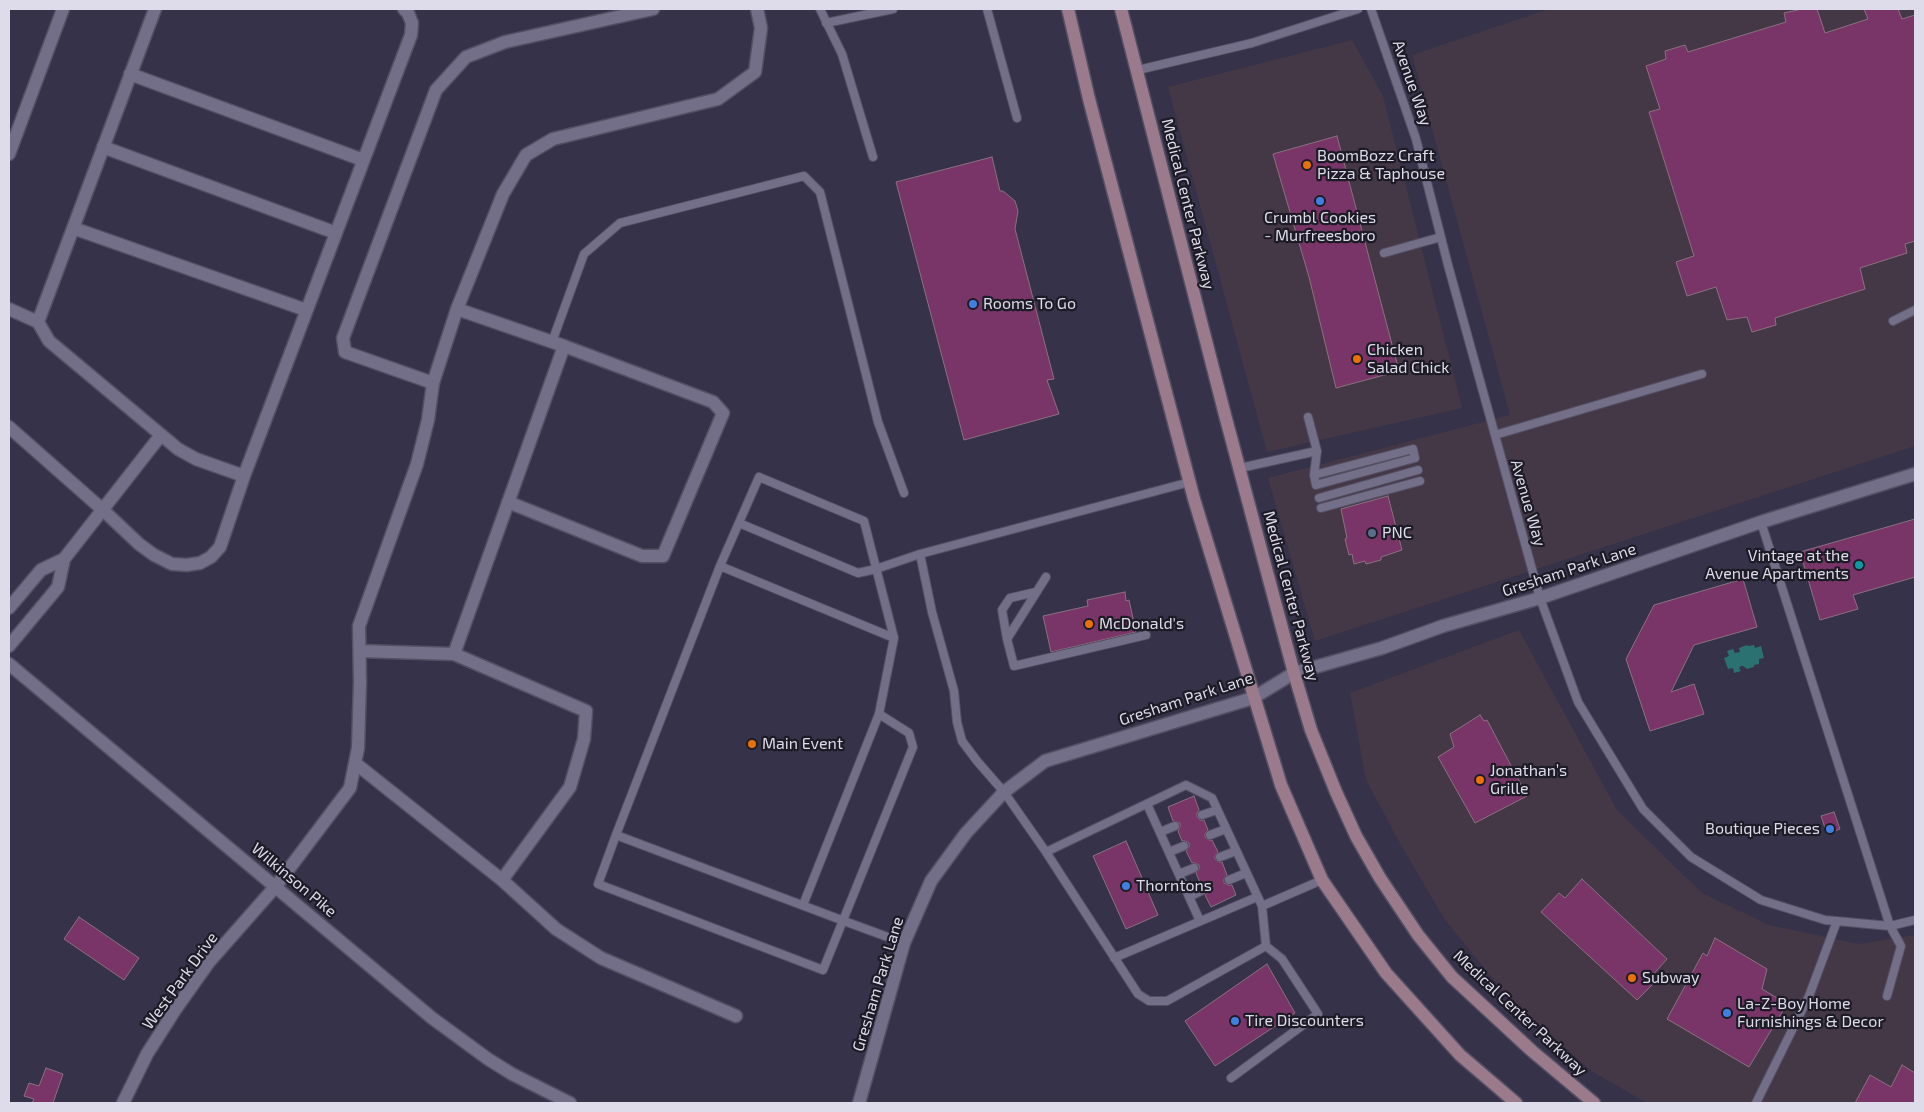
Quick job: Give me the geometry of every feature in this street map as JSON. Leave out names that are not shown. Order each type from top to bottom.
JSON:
[{"type":"main road","points":[[1068,9],[1089,99],[1190,482],[1280,785],[1322,880],[1386,973],[1460,1055],[1516,1103]]},
{"type":"main road","name":"Medical Center Parkway","points":[[1121,9],[1294,673],[1311,730],[1336,792],[1356,836],[1380,878],[1412,926],[1452,977],[1532,1051],[1594,1103]]},
{"type":"street","points":[[9,154],[63,9]]},
{"type":"street","points":[[38,322],[155,9]]},
{"type":"street","points":[[9,427],[139,544],[154,555],[172,564],[187,565],[200,563],[211,557],[220,547],[244,476],[410,34],[412,23],[404,9]]},
{"type":"street","points":[[434,383],[345,352],[343,338],[436,90],[466,57],[505,42],[653,9]]},
{"type":"street","name":"West Park Drive","points":[[123,1103],[148,1054],[175,1010],[209,962],[276,886],[350,788],[358,748],[359,626],[417,464],[428,420],[434,383],[457,309],[502,194],[526,156],[553,139],[718,99],[755,72],[761,28],[757,9]]},
{"type":"street","points":[[130,74],[363,160]]},
{"type":"street","points":[[103,147],[336,233]]},
{"type":"street","points":[[72,228],[306,310]]},
{"type":"street","points":[[9,309],[38,322],[49,340],[178,449],[196,458],[244,476]]},
{"type":"street","points":[[457,309],[558,344],[713,402],[722,413],[663,556],[642,556],[508,502]]},
{"type":"street","points":[[454,654],[508,502],[558,344]]},
{"type":"street","points":[[9,608],[41,570],[64,559],[161,436]]},
{"type":"street","name":"Gresham Park Lane","points":[[859,1103],[904,943],[931,881],[966,833],[1004,792],[1045,761],[1253,698],[1294,673],[1382,648],[1443,626],[1540,598],[1761,522],[1915,474]]},
{"type":"street","points":[[9,646],[58,587],[64,559]]},
{"type":"street","points":[[360,651],[454,654],[586,711],[584,739],[570,787],[502,880]]},
{"type":"street","name":"Wilkinson Pike","points":[[9,664],[440,1024],[512,1074],[570,1103]]},
{"type":"street","points":[[355,763],[502,880],[556,929],[601,958],[736,1016]]},
{"type":"lane","points":[[820,9],[842,54],[873,157]]},
{"type":"lane","points":[[826,23],[893,9]]},
{"type":"lane","points":[[987,9],[1017,118]]},
{"type":"lane","points":[[1138,70],[1252,43],[1358,9]]},
{"type":"lane","name":"Avenue Way","points":[[1371,9],[1416,139],[1540,598],[1578,702],[1643,809],[1690,857],[1761,900],[1825,920],[1890,926],[1915,920]]},
{"type":"lane","points":[[558,344],[584,254],[620,223],[804,176],[820,192],[878,422],[904,493]]},
{"type":"lane","points":[[1384,253],[1441,237]]},
{"type":"lane","points":[[1893,321],[1915,310]]},
{"type":"lane","points":[[1495,435],[1702,374]]},
{"type":"lane","points":[[1308,417],[1317,451],[1314,475],[1316,485],[1415,458],[1413,449],[1314,475]]},
{"type":"lane","points":[[1240,468],[1317,451]]},
{"type":"lane","points":[[1319,498],[1418,470]]},
{"type":"lane","points":[[803,905],[879,714],[894,638],[864,521],[759,477],[720,566],[598,884],[823,970],[913,747],[909,733],[879,714]]},
{"type":"lane","points":[[1321,508],[1420,481]]},
{"type":"lane","points":[[739,523],[858,573],[920,554],[1190,482]]},
{"type":"lane","points":[[1761,522],[1890,926],[1901,946],[1887,996]]},
{"type":"lane","points":[[920,554],[932,612],[954,691],[957,722],[962,741],[1004,792],[1046,852],[1138,994],[1149,1001],[1167,1001],[1266,946]]},
{"type":"lane","points":[[720,566],[894,638]]},
{"type":"lane","points":[[1007,639],[1046,577]]},
{"type":"lane","points":[[1036,592],[1010,598],[1002,610],[1014,666],[1146,634]]},
{"type":"lane","points":[[1046,852],[1186,785],[1212,798],[1262,906],[1266,946],[1282,959],[1318,1014],[1231,1078]]},
{"type":"lane","points":[[1147,804],[1200,921]]},
{"type":"lane","points":[[1202,816],[1217,810]]},
{"type":"lane","points":[[1160,832],[1175,826]]},
{"type":"lane","points":[[1210,835],[1226,829]]},
{"type":"lane","points":[[616,835],[904,943]]},
{"type":"lane","points":[[1169,852],[1184,846]]},
{"type":"lane","points":[[1220,857],[1236,851]]},
{"type":"lane","points":[[1179,874],[1194,868]]},
{"type":"lane","points":[[1229,880],[1246,873]]},
{"type":"lane","points":[[1262,906],[1322,880]]},
{"type":"lane","points":[[1189,897],[1203,890]]},
{"type":"lane","points":[[1114,958],[1257,897]]},
{"type":"lane","points":[[1756,1103],[1808,996],[1837,921]]},
{"type":"shaded area","points":[[1549,9],[1915,9],[1915,446],[1315,641],[1268,478],[1510,415],[1412,55]]},
{"type":"shaded area","points":[[1352,40],[1383,96],[1462,408],[1267,452],[1168,87]]},
{"type":"shaded area","points":[[1519,630],[1617,810],[1702,893],[1769,925],[1859,944],[1915,935],[1915,1103],[1647,1103],[1593,1072],[1508,997],[1445,920],[1366,780],[1350,693]]},
{"type":"shaded area","points":[[1754,645],[1755,648],[1761,646],[1764,658],[1759,659],[1759,664],[1754,665],[1754,667],[1747,669],[1741,666],[1739,668],[1741,671],[1734,673],[1733,668],[1728,669],[1724,658],[1729,656],[1727,651],[1733,649],[1735,653],[1740,652],[1739,648]]},
{"type":"building","points":[[1802,9],[1817,9],[1825,33],[1868,19],[1864,9],[1898,9],[1902,19],[1915,15],[1915,241],[1905,244],[1907,253],[1860,268],[1865,289],[1775,318],[1776,325],[1752,332],[1747,317],[1727,320],[1716,287],[1687,296],[1676,262],[1694,256],[1649,112],[1660,109],[1646,66],[1666,59],[1665,51],[1685,45],[1688,52],[1786,22],[1784,13]]},
{"type":"building","points":[[1337,136],[1399,371],[1336,388],[1309,277],[1273,154]]},
{"type":"building","points":[[992,157],[1000,191],[1003,191],[1015,201],[1018,211],[1015,229],[1054,379],[1047,380],[1059,414],[964,440],[896,182]]},
{"type":"building","name":"PNC","points":[[1388,496],[1402,550],[1381,557],[1381,560],[1366,564],[1365,561],[1354,564],[1352,554],[1349,555],[1345,539],[1347,538],[1341,509]]},
{"type":"building","name":"Vintage at the Avenue Apartments","points":[[1915,519],[1915,577],[1853,595],[1858,609],[1820,620],[1800,552]]},
{"type":"building","points":[[1743,579],[1757,627],[1694,645],[1671,692],[1694,684],[1704,714],[1650,731],[1626,659],[1654,605]]},
{"type":"building","name":"McDonald's","points":[[1125,592],[1126,601],[1129,600],[1136,632],[1051,652],[1043,616],[1088,606],[1087,600]]},
{"type":"building","points":[[1480,715],[1484,721],[1487,720],[1527,796],[1475,823],[1438,757],[1454,747],[1450,734]]},
{"type":"building","name":"Thorntons","points":[[1194,796],[1199,810],[1197,817],[1200,820],[1204,820],[1208,830],[1205,837],[1212,840],[1218,852],[1215,859],[1222,862],[1227,875],[1224,883],[1232,885],[1236,895],[1211,907],[1205,895],[1208,893],[1208,888],[1206,885],[1201,885],[1196,873],[1199,865],[1192,863],[1186,851],[1189,843],[1182,841],[1178,831],[1180,823],[1173,821],[1168,807]]},
{"type":"building","points":[[1834,812],[1840,829],[1827,834],[1821,816]]},
{"type":"building","name":"Thorntons","points":[[1126,841],[1158,915],[1126,929],[1093,856]]},
{"type":"building","points":[[1582,879],[1667,959],[1650,978],[1655,982],[1637,1000],[1541,912],[1559,893],[1565,898]]},
{"type":"building","points":[[79,917],[139,958],[124,980],[64,939]]},
{"type":"building","points":[[1715,938],[1767,969],[1762,989],[1787,1004],[1749,1067],[1667,1019],[1703,953],[1707,956]]},
{"type":"building","points":[[1267,964],[1295,1013],[1215,1066],[1185,1021]]},
{"type":"building","points":[[1902,1065],[1915,1073],[1915,1103],[1855,1103],[1870,1075],[1891,1087]]},
{"type":"building","points":[[46,1068],[63,1074],[53,1103],[32,1103],[34,1099],[24,1096],[29,1083],[39,1086]]},
{"type":"place","name":"BoomBozz Craft Pizza & Taphouse","points":[[1307,165]]},
{"type":"place","name":"Crumbl Cookies - Murfreesboro","points":[[1320,201]]},
{"type":"place","name":"Rooms To Go","points":[[973,304]]},
{"type":"place","name":"Chicken Salad Chick","points":[[1357,359]]},
{"type":"place","name":"PNC","points":[[1372,533]]},
{"type":"place","name":"Vintage at the Avenue Apartments","points":[[1859,565]]},
{"type":"place","name":"McDonald's","points":[[1089,624]]},
{"type":"place","name":"Main Event","points":[[752,744]]},
{"type":"place","name":"Jonathan’s Grille","points":[[1480,780]]},
{"type":"place","name":"Boutique Pieces","points":[[1830,829]]},
{"type":"place","name":"Thorntons","points":[[1126,886]]},
{"type":"place","name":"Subway","points":[[1632,978]]},
{"type":"place","name":"La-Z-Boy Home Furnishings & Decor","points":[[1727,1013]]},
{"type":"place","name":"Tire Discounters","points":[[1235,1021]]}]
